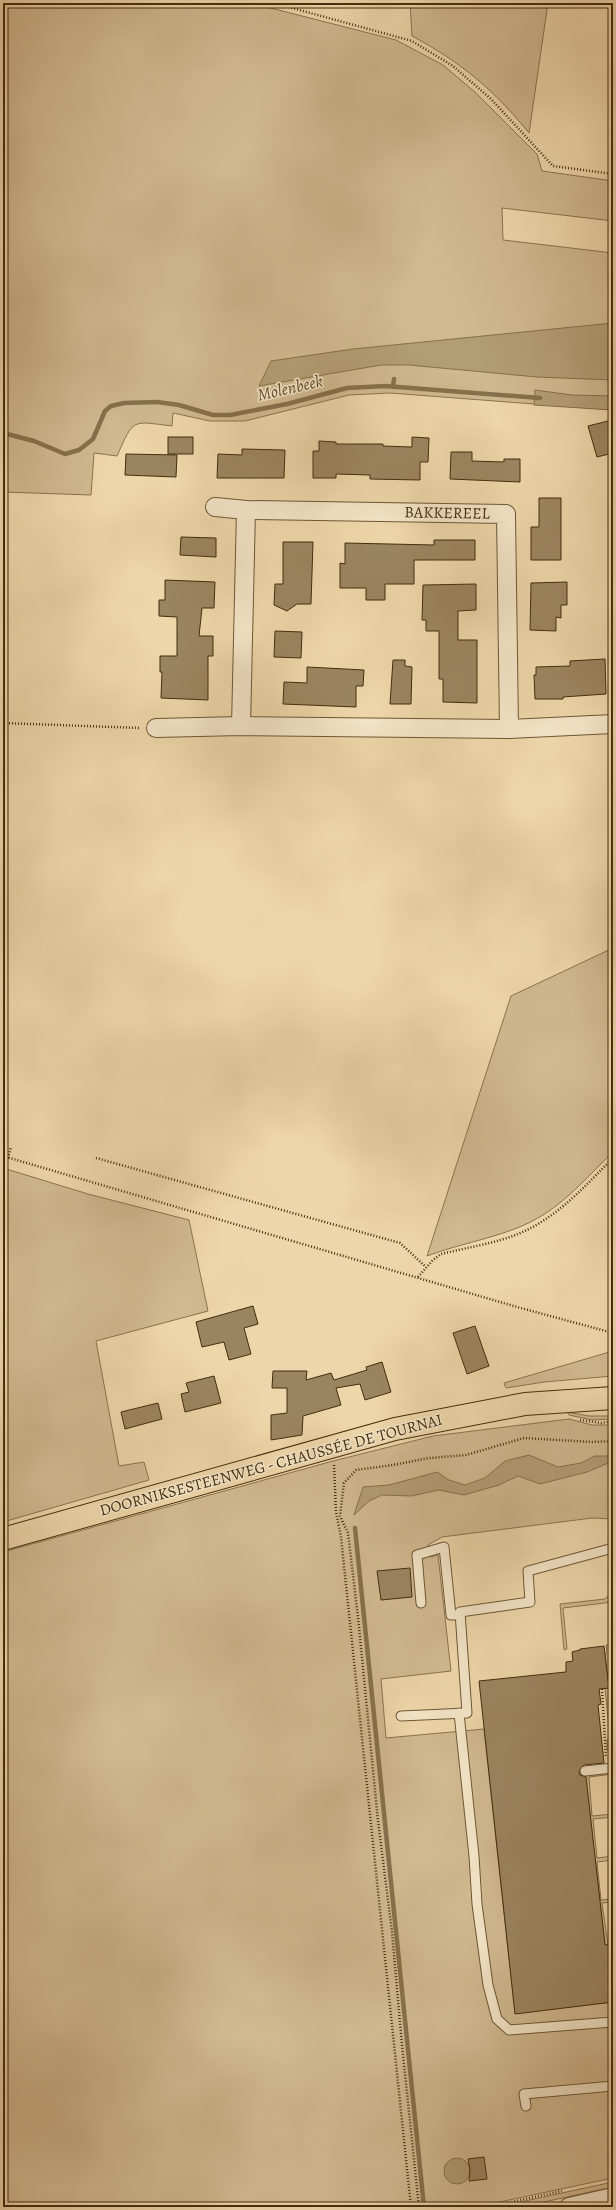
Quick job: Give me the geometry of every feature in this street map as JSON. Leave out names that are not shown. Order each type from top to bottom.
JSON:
[{"type":"main road","name":"DOORNIKSESTEENWEG - CHAUSSÉE DE TOURNAI","points":[[3,1538],[416,1424],[525,1404],[613,1398]]},
{"type":"street","name":"BAKKEREEL","points":[[215,507],[246,510],[506,514],[509,729]]},
{"type":"street","points":[[241,726],[246,510]]},
{"type":"street","points":[[156,728],[241,726],[509,729],[613,724]]},
{"type":"street","points":[[568,2199],[613,2197]]},
{"type":"lane","points":[[421,1603],[417,1555],[444,1547],[451,1615],[460,1615]]},
{"type":"lane","points":[[401,1716],[467,1713],[460,1612],[530,1602],[528,1571],[613,1548]]},
{"type":"lane","points":[[459,1713],[474,1856],[477,1904],[488,1985],[497,2019],[509,2030],[613,2022]]},
{"type":"lane","points":[[585,1771],[613,1768]]},
{"type":"lane","points":[[526,2106],[524,2094],[613,2086]]},
{"type":"path","points":[[274,3],[412,41],[453,66],[491,100],[553,166],[613,174]]},
{"type":"path","points":[[609,136],[613,138]]},
{"type":"path","points":[[3,723],[156,728]]},
{"type":"path","points":[[8,1158],[11,1147]]},
{"type":"path","points":[[3,1156],[517,1307],[613,1333]]},
{"type":"path","points":[[96,1158],[400,1243],[426,1267]]},
{"type":"path","points":[[418,1277],[426,1267],[441,1254],[518,1234],[547,1219],[562,1208],[613,1158]]},
{"type":"path","points":[[419,2207],[392,1932],[378,1821],[358,1617],[348,1533],[340,1516],[343,1488],[349,1475],[356,1470],[393,1466],[429,1458],[466,1455],[524,1438],[592,1442],[613,1440]]},
{"type":"path","points":[[334,1461],[336,1512],[342,1537],[411,2207]]},
{"type":"path","points":[[602,1689],[606,1759],[613,1758]]},
{"type":"path","points":[[488,2207],[568,2199]]},
{"type":"shaded area","points":[[3,3],[251,3],[396,40],[443,65],[476,93],[537,154],[542,171],[613,181],[613,221],[502,208],[503,240],[613,253],[613,410],[390,393],[349,395],[245,421],[210,421],[173,413],[172,426],[141,423],[131,428],[117,456],[94,453],[91,495],[3,492]]},
{"type":"shaded area","points":[[410,3],[548,3],[529,133],[503,103],[476,78],[446,56],[412,36]]},
{"type":"shaded area","points":[[613,323],[613,380],[537,377],[409,365],[381,365],[259,386],[271,361],[353,349]]},
{"type":"shaded area","points":[[535,390],[572,395],[613,396],[613,410],[534,405]]},
{"type":"shaded area","points":[[613,948],[613,1152],[580,1185],[543,1215],[502,1234],[427,1256],[511,996]]},
{"type":"shaded area","points":[[3,1168],[88,1194],[189,1220],[208,1311],[96,1341],[119,1466],[144,1462],[149,1480],[3,1522]]},
{"type":"shaded area","points":[[613,1351],[613,1376],[544,1382],[506,1388],[504,1383]]},
{"type":"shaded area","points":[[567,1412],[589,1416],[613,1416],[613,1419],[592,1420],[569,1415]]},
{"type":"shaded area","points":[[569,1419],[592,1425],[613,1425],[613,1519],[592,1518],[442,1537],[428,1545],[430,1557],[438,1555],[451,1671],[381,1679],[386,1738],[484,1729],[515,2013],[613,2002],[613,2178],[476,2207],[3,2207],[3,1552],[333,1461],[433,1436]]},
{"type":"shaded area","points":[[529,1455],[558,1467],[581,1463],[595,1456],[613,1456],[613,1461],[587,1472],[540,1484],[518,1476],[499,1485],[464,1495],[439,1490],[411,1496],[382,1495],[369,1501],[354,1515],[363,1487],[389,1485],[437,1472],[449,1480],[465,1485],[485,1478],[505,1461]]},
{"type":"shaded area","points":[[613,1590],[613,1602],[563,1608],[567,1649],[564,1650],[560,1604],[605,1599]]},
{"type":"shaded area","points":[[606,1645],[613,1645],[613,1750],[607,1750],[607,1740],[610,1739],[605,1688],[608,1688],[605,1654],[607,1653]]},
{"type":"shaded area","points":[[613,1771],[613,1774],[589,1777],[592,1816],[613,1814],[613,1817],[593,1819],[597,1858],[613,1856],[613,1860],[597,1862],[601,1900],[613,1899],[613,1902],[602,1903],[608,1945],[605,1945],[585,1773]]},
{"type":"shaded area","points":[[457,2158],[466,2162],[470,2171],[466,2180],[457,2184],[448,2180],[444,2171],[448,2162]]},
{"type":"shaded area","points":[[613,2182],[613,2187],[521,2207],[497,2207]]},
{"type":"building","points":[[608,421],[610,427],[613,426],[613,453],[597,457],[588,426]]},
{"type":"building","points":[[168,437],[193,437],[193,454],[168,454]]},
{"type":"building","points":[[412,437],[429,438],[428,462],[420,462],[420,480],[370,479],[370,475],[336,474],[336,478],[313,478],[313,451],[319,451],[319,441],[336,442],[336,444],[383,444],[383,446],[412,447]]},
{"type":"building","points":[[242,449],[285,450],[284,478],[217,478],[218,454],[242,455]]},
{"type":"building","points":[[451,452],[472,452],[472,461],[504,462],[504,459],[520,459],[520,482],[450,479]]},
{"type":"building","points":[[126,454],[177,455],[176,477],[125,475]]},
{"type":"building","points":[[539,498],[561,498],[561,560],[531,560],[531,527],[539,527]]},
{"type":"building","points":[[181,537],[216,538],[216,557],[180,555]]},
{"type":"building","points":[[434,540],[475,540],[475,560],[414,560],[414,584],[385,584],[385,600],[366,600],[366,588],[340,588],[340,563],[345,564],[345,543],[434,545]]},
{"type":"building","points":[[283,542],[313,542],[311,604],[297,604],[287,611],[274,605],[275,584],[283,584]]},
{"type":"building","points":[[165,580],[215,582],[214,608],[202,608],[199,636],[213,636],[213,656],[208,656],[208,700],[161,698],[162,672],[160,672],[160,656],[177,656],[177,617],[159,616],[159,600],[165,600]]},
{"type":"building","points":[[567,582],[567,605],[561,605],[561,618],[556,617],[556,631],[530,630],[531,583]]},
{"type":"building","points":[[476,584],[476,610],[458,611],[458,640],[477,640],[477,703],[443,702],[443,679],[439,679],[439,631],[426,631],[426,620],[422,620],[423,585]]},
{"type":"building","points":[[275,631],[302,632],[301,658],[274,657]]},
{"type":"building","points":[[605,659],[606,694],[563,697],[563,699],[535,699],[534,675],[536,675],[536,667],[570,666],[570,661]]},
{"type":"building","points":[[393,660],[405,660],[405,666],[412,667],[411,704],[390,704]]},
{"type":"building","points":[[307,667],[364,670],[363,686],[356,686],[356,707],[283,704],[284,682],[307,683]]},
{"type":"building","points":[[253,1306],[258,1324],[244,1328],[251,1354],[229,1360],[224,1342],[202,1347],[196,1322]]},
{"type":"building","points":[[475,1326],[489,1366],[467,1374],[453,1333]]},
{"type":"building","points":[[382,1362],[391,1392],[365,1400],[360,1384],[336,1388],[341,1405],[303,1416],[302,1435],[271,1440],[271,1415],[287,1413],[287,1388],[272,1388],[273,1371],[307,1371],[306,1380],[331,1373],[334,1380],[367,1370],[366,1367]]},
{"type":"building","points":[[214,1376],[221,1403],[185,1412],[181,1394],[189,1392],[186,1383]]},
{"type":"building","points":[[158,1403],[162,1419],[125,1429],[121,1412]]},
{"type":"building","points":[[410,1568],[412,1597],[381,1600],[377,1571]]},
{"type":"building","points":[[604,1646],[609,1688],[599,1689],[601,1704],[598,1705],[604,1763],[584,1765],[579,1771],[580,1775],[586,1777],[605,1945],[613,1944],[613,2002],[515,2014],[479,1681],[566,1672],[566,1662],[573,1661],[572,1652],[580,1649]]},
{"type":"building","points":[[484,2157],[487,2179],[469,2181],[470,2170],[468,2159]]},
{"type":"waterway","points":[[393,387],[394,379]]},
{"type":"waterway","name":"Molenbeek","points":[[3,433],[34,441],[65,454],[79,450],[93,439],[105,411],[111,406],[124,403],[157,402],[179,405],[213,415],[230,415],[287,404],[347,388],[385,386],[540,398]]},
{"type":"waterway","points":[[355,1528],[424,2207]]}]
